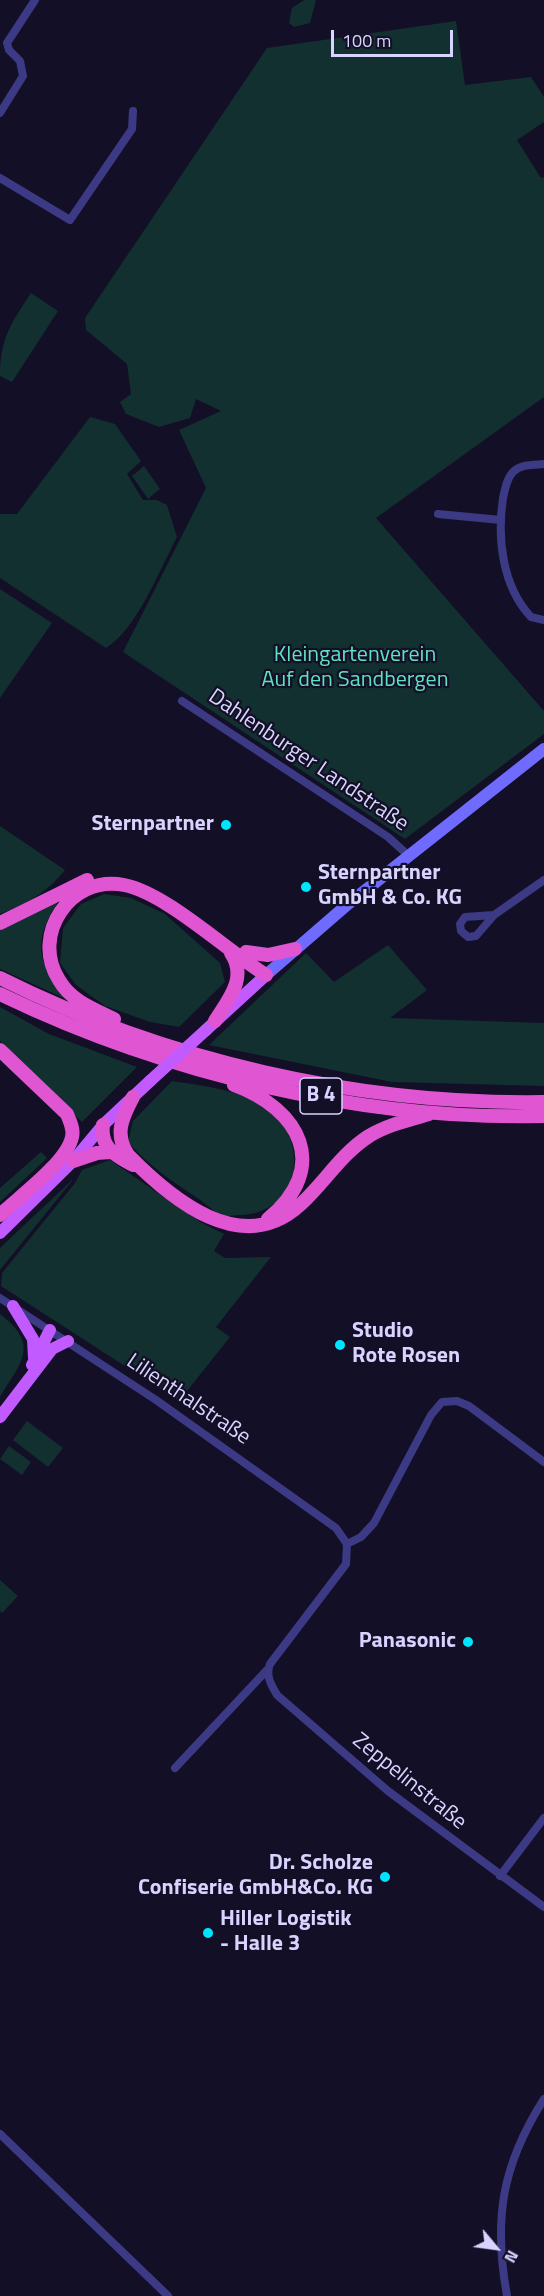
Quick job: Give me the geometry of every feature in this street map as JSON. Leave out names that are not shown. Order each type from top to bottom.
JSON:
[{"type":"highway","points":[[0,923],[84,880],[98,877],[123,879],[151,890],[246,952],[266,975]]},
{"type":"highway","points":[[164,1045],[86,1006],[66,990],[58,980],[50,954],[52,926],[59,912],[72,897],[88,887],[121,884],[149,895],[266,975]]},
{"type":"highway","points":[[210,1026],[238,981],[237,965],[226,946]]},
{"type":"highway","points":[[246,952],[268,955],[298,946]]},
{"type":"highway","name":"B 4","points":[[0,978],[98,1022],[164,1045],[290,1077],[363,1090],[467,1101],[544,1102]]},
{"type":"highway","name":"B 4","points":[[0,994],[103,1038],[155,1057],[205,1071],[324,1097],[438,1112],[544,1116]]},
{"type":"highway","points":[[0,1050],[66,1114],[72,1126],[69,1157]]},
{"type":"highway","points":[[205,1071],[214,1078],[245,1089],[271,1103],[282,1112],[297,1132],[302,1156],[297,1181],[280,1208],[260,1225]]},
{"type":"highway","points":[[133,1097],[124,1113],[119,1139],[128,1155],[143,1171]]},
{"type":"highway","points":[[103,1125],[103,1141],[110,1152],[143,1171],[204,1216],[230,1225],[260,1225],[273,1222],[299,1207],[341,1159],[370,1136],[405,1121],[438,1112]]},
{"type":"highway","points":[[0,1215],[69,1157],[110,1152]]},
{"type":"main road","name":"Dahlenburger Landstraße","points":[[266,975],[298,946],[544,749]]},
{"type":"main road","points":[[0,1233],[69,1157],[266,975]]},
{"type":"main road","points":[[13,1306],[33,1339],[32,1365]]},
{"type":"main road","points":[[18,1393],[50,1330]]},
{"type":"main road","points":[[0,1417],[52,1349],[68,1341]]},
{"type":"street","points":[[0,112],[23,76],[20,60],[9,50],[7,43],[35,0]]},
{"type":"street","points":[[0,178],[65,220],[70,220],[132,129],[133,111]]},
{"type":"street","points":[[544,464],[521,466],[512,473],[506,486],[501,520],[504,560],[516,595],[531,617],[544,620]]},
{"type":"street","points":[[438,514],[501,520]]},
{"type":"street","name":"Dahlenburger Landstraße","points":[[182,701],[378,830],[409,856]]},
{"type":"street","points":[[494,915],[543,883]]},
{"type":"street","name":"Lilienthalstraße","points":[[0,1298],[68,1341],[290,1493],[336,1528],[347,1544]]},
{"type":"street","points":[[175,1768],[267,1670],[341,1572],[348,1556],[347,1544],[361,1537],[374,1523],[431,1415],[442,1402],[457,1401],[469,1406],[544,1462]]},
{"type":"street","name":"Zeppelinstraße","points":[[267,1670],[270,1683],[278,1695],[388,1791],[544,1907]]},
{"type":"street","points":[[500,1876],[544,1818]]},
{"type":"street","points":[[507,2296],[499,2252],[502,2205],[513,2158],[544,2099]]},
{"type":"street","points":[[0,2134],[168,2296]]},
{"type":"green space","points":[[304,0],[316,0],[310,23],[294,27],[289,23],[292,8]]},
{"type":"green space","name":"Kleingartenverein Auf den Sandbergen","points":[[456,21],[465,85],[531,77],[544,97],[544,122],[517,140],[541,178],[544,177],[544,397],[376,518],[544,711],[544,734],[405,839],[123,652],[206,488],[179,430],[221,411],[196,399],[190,418],[159,427],[126,414],[120,402],[131,394],[127,364],[86,330],[85,318],[267,48]]},
{"type":"green space","points":[[31,293],[58,311],[12,382],[0,376],[2,352],[12,323]]},
{"type":"green space","points":[[90,417],[115,424],[141,461],[127,474],[143,500],[157,500],[167,505],[177,537],[138,613],[128,627],[106,648],[0,578],[0,514],[17,514]]},
{"type":"green space","points":[[144,466],[160,489],[148,499],[132,476]]},
{"type":"green space","points":[[0,589],[52,623],[0,698]]},
{"type":"green space","points":[[0,826],[65,870],[51,885],[36,896],[0,914]]},
{"type":"green space","points":[[104,894],[131,898],[165,914],[220,963],[225,982],[179,1027],[150,1022],[105,1006],[76,985],[60,963],[63,928],[81,904]]},
{"type":"green space","points":[[61,897],[45,926],[41,950],[49,973],[68,1000],[0,969],[0,929]]},
{"type":"green space","points":[[388,945],[427,990],[390,1018],[544,1023],[544,1086],[392,1082],[209,1045],[306,953],[334,982]]},
{"type":"green space","points":[[0,1007],[49,1034],[137,1067],[82,1122],[0,1041]]},
{"type":"green space","points":[[172,1081],[247,1097],[268,1109],[282,1123],[291,1140],[294,1157],[293,1174],[286,1190],[275,1203],[260,1212],[222,1215],[162,1173],[128,1142],[133,1121]]},
{"type":"green space","points":[[41,1152],[47,1158],[0,1202],[0,1188]]},
{"type":"green space","points":[[110,1160],[200,1222],[224,1234],[214,1251],[225,1258],[271,1257],[216,1327],[230,1337],[179,1401],[1,1286],[2,1273],[75,1183],[82,1170]]},
{"type":"green space","points":[[72,1181],[0,1270],[0,1248]]},
{"type":"green space","points":[[0,1314],[20,1335],[23,1354],[15,1373],[0,1397]]},
{"type":"green space","points":[[27,1421],[63,1448],[48,1467],[13,1440]]},
{"type":"green space","points":[[9,1446],[31,1462],[22,1475],[0,1459]]},
{"type":"green space","points":[[0,1580],[18,1596],[2,1613],[0,1611]]},
{"type":"place","name":"Sternpartner","points":[[226,825]]},
{"type":"place","name":"Sternpartner GmbH & Co. KG","points":[[306,887]]},
{"type":"place","name":"Studio Rote Rosen","points":[[340,1345]]},
{"type":"place","name":"Panasonic","points":[[468,1642]]},
{"type":"place","name":"Dr. Scholze Confiserie GmbH&Co. KG","points":[[385,1877]]},
{"type":"place","name":"Hiller Logistik - Halle 3","points":[[208,1933]]}]
